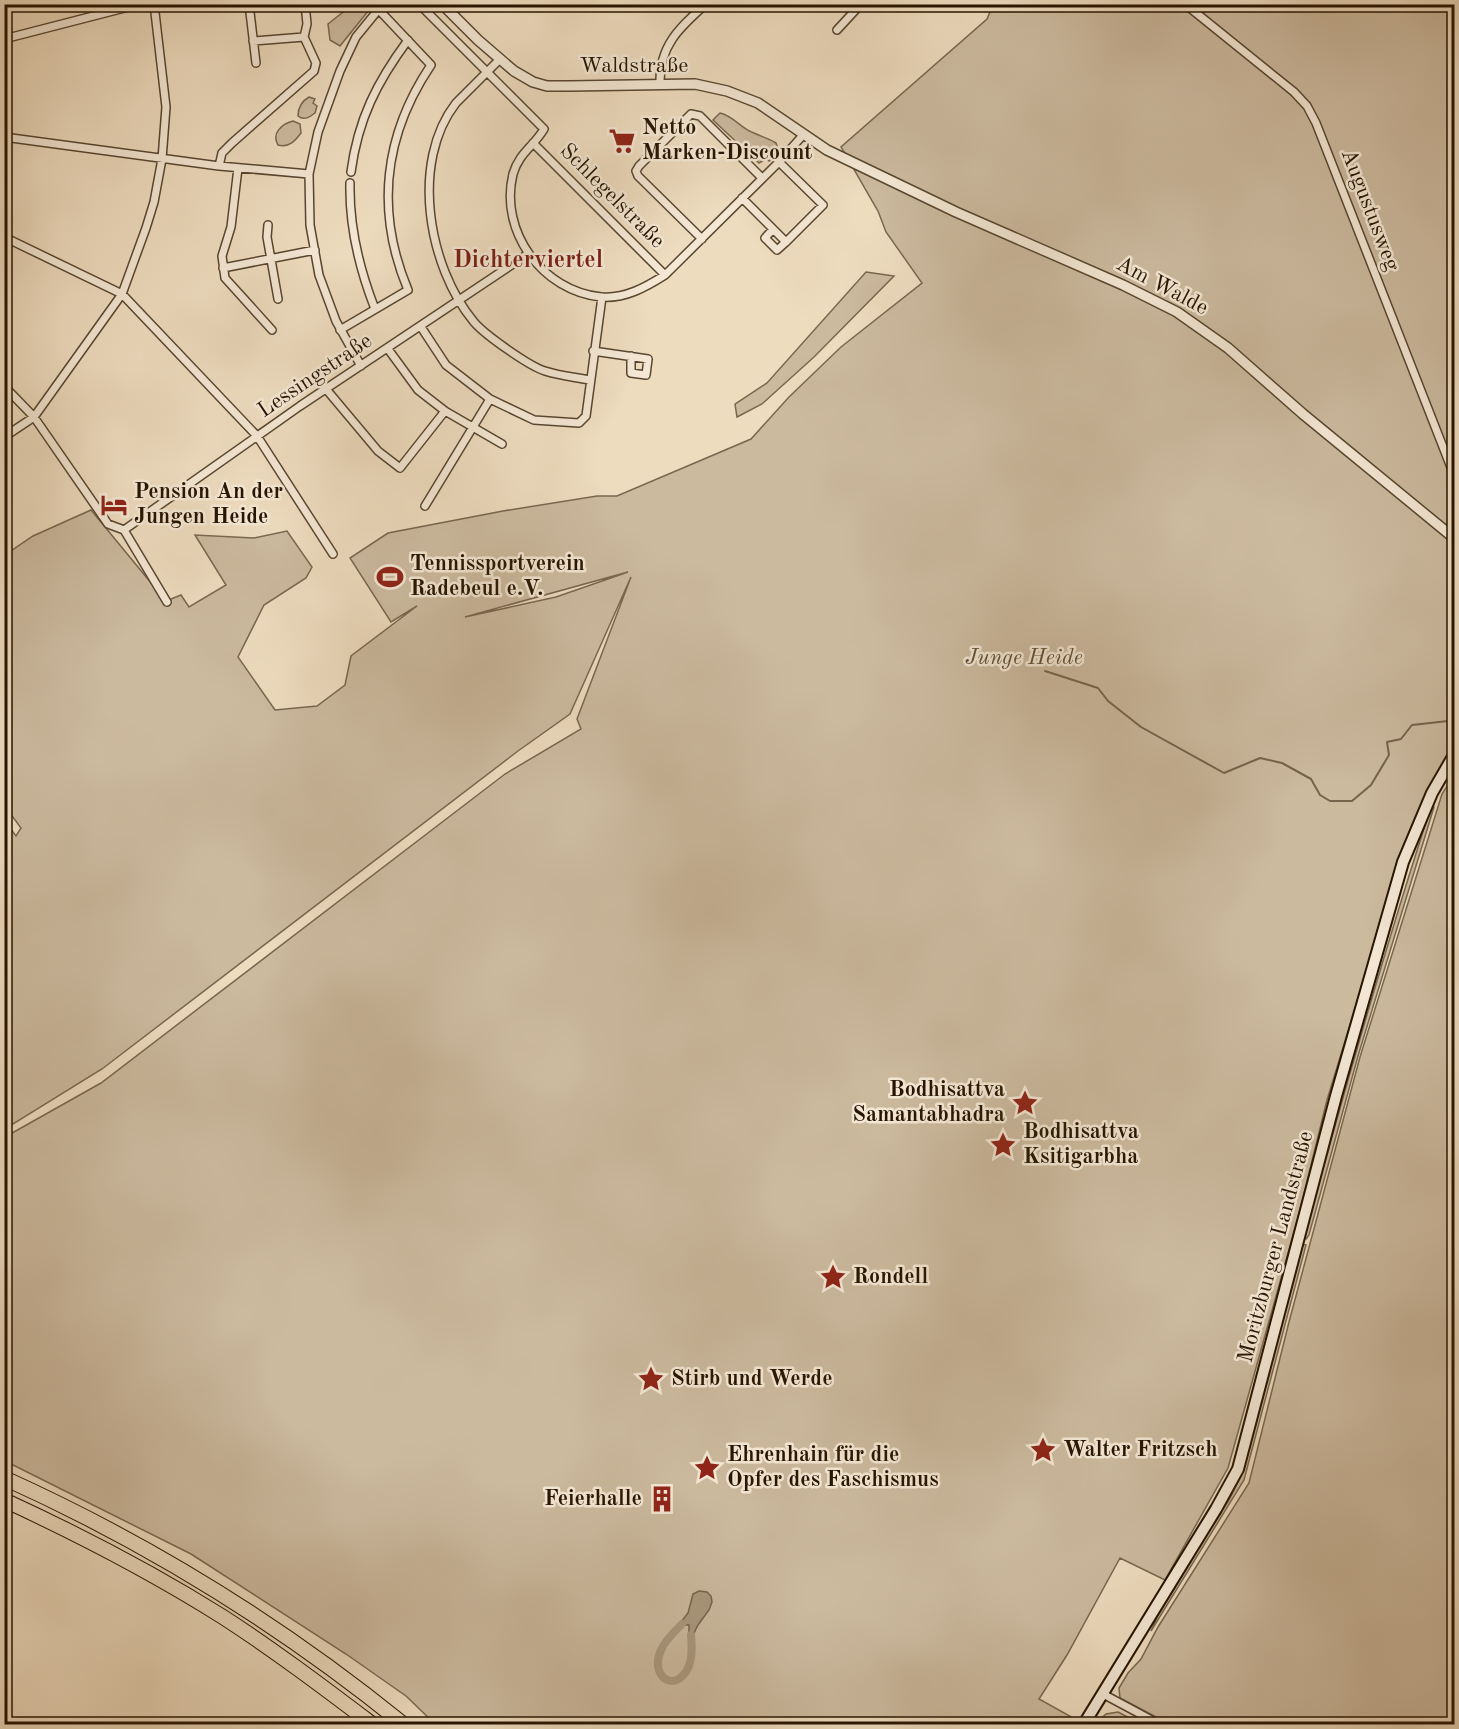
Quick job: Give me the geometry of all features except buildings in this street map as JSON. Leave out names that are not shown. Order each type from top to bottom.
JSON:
[{"type":"highway","points":[[4,1478],[77,1512],[196,1577],[297,1644],[403,1725]]},
{"type":"highway","points":[[4,1500],[111,1552],[214,1612],[297,1669],[372,1725]]},
{"type":"main road","name":"Moritzburger Landstraße","points":[[1084,1725],[1221,1501],[1238,1469],[1336,1096],[1403,862],[1432,793],[1455,755]]},
{"type":"street","points":[[4,39],[140,4]]},
{"type":"street","points":[[4,438],[33,417],[122,294],[154,202],[162,159],[166,107],[154,4]]},
{"type":"street","points":[[249,4],[256,63]]},
{"type":"street","points":[[219,166],[222,153],[314,71],[316,63],[304,37],[308,24],[305,4]]},
{"type":"street","points":[[418,4],[544,129],[520,157],[514,173],[511,189],[516,233],[528,254],[556,280],[578,291],[602,297],[622,295],[644,288],[665,274],[779,162],[804,134]]},
{"type":"street","name":"Waldstraße","points":[[442,4],[478,40],[523,77],[547,86],[695,84],[727,91],[758,103],[838,155]]},
{"type":"street","points":[[660,84],[660,73],[672,39],[680,27],[706,4]]},
{"type":"street","points":[[837,30],[861,4]]},
{"type":"street","name":"Augustusweg","points":[[1185,4],[1284,83],[1302,99],[1312,114],[1455,475]]},
{"type":"street","points":[[340,330],[408,290],[391,234],[388,180],[403,118],[411,97],[431,64],[381,7],[356,37],[340,72],[318,132],[309,174],[310,225],[319,275],[340,330],[361,366]]},
{"type":"street","points":[[253,41],[304,37]]},
{"type":"street","points":[[351,172],[354,147],[369,104],[386,70],[408,40]]},
{"type":"street","points":[[500,59],[451,110],[439,136],[429,183],[431,225],[438,253],[459,301],[474,323],[501,345],[543,371],[590,380]]},
{"type":"street","points":[[702,239],[638,176],[636,171],[639,165],[691,114],[695,114],[700,116],[762,178]]},
{"type":"street","points":[[4,136],[162,159],[309,174]]},
{"type":"street","name":"Schlegelstraße","points":[[533,143],[665,274]]},
{"type":"street","name":"Am Walde","points":[[838,155],[956,212],[1123,285],[1178,312],[1228,348],[1302,414],[1455,538]]},
{"type":"street","points":[[773,229],[765,238],[777,250],[823,205],[779,162]]},
{"type":"street","points":[[238,168],[231,227],[222,256],[225,278],[272,330]]},
{"type":"street","points":[[350,183],[349,206],[354,240],[362,275],[375,309]]},
{"type":"street","points":[[742,198],[786,242]]},
{"type":"street","points":[[268,225],[267,237],[278,299]]},
{"type":"street","points":[[4,237],[122,294],[257,436],[333,554]]},
{"type":"street","points":[[223,268],[315,250]]},
{"type":"street","name":"Lessingstraße","points":[[124,530],[257,436],[528,254]]},
{"type":"street","points":[[421,327],[446,366],[490,399],[534,420],[579,423],[586,416],[602,297]]},
{"type":"street","points":[[388,349],[418,390],[445,411],[502,444]]},
{"type":"street","points":[[593,351],[631,356]]},
{"type":"street","points":[[4,386],[33,417],[108,524],[124,530],[167,602]]},
{"type":"street","points":[[326,389],[378,451],[400,468],[445,411]]},
{"type":"street","points":[[425,506],[490,399]]},
{"type":"street","points":[[1103,1694],[1159,1725]]},
{"type":"green space","points":[[352,5],[373,5],[340,46],[330,40],[328,24]]},
{"type":"green space","name":"Junge Heide","points":[[993,5],[1454,5],[1454,742],[1428,793],[1382,920],[1327,1100],[1299,1214],[1228,1468],[1165,1580],[1120,1558],[1067,1655],[1039,1699],[1075,1719],[1072,1724],[435,1724],[406,1696],[346,1654],[191,1554],[5,1461],[5,1137],[101,1083],[505,774],[581,729],[577,719],[631,577],[570,714],[518,751],[102,1069],[5,1129],[4,820],[16,836],[21,828],[4,805],[5,555],[33,536],[91,510],[166,601],[181,595],[189,607],[226,585],[195,535],[254,538],[287,531],[312,567],[306,578],[264,605],[238,657],[275,710],[317,706],[345,685],[351,656],[417,606],[391,622],[350,558],[388,533],[503,511],[597,496],[617,496],[751,439],[789,397],[841,347],[922,283],[886,232],[878,211],[841,147],[987,19]],"holes":[[[628,572],[556,597],[465,617]]]},
{"type":"green space","points":[[309,97],[315,99],[313,103],[317,106],[315,113],[302,118],[298,116],[300,107],[302,102]]},
{"type":"green space","points":[[720,113],[749,131],[776,143],[779,152],[769,161],[766,159],[759,163],[713,120]]},
{"type":"green space","points":[[293,121],[300,124],[301,133],[289,145],[278,145],[277,133],[285,124]]},
{"type":"green space","points":[[866,272],[894,276],[814,357],[762,404],[737,417],[735,404],[767,383]]},
{"type":"green space","points":[[1454,775],[1454,1724],[1169,1724],[1120,1698],[1119,1688],[1128,1673],[1141,1659],[1158,1627],[1249,1483],[1289,1322],[1360,1057],[1442,794]]},
{"type":"green space","points":[[1432,804],[1434,807],[1358,1056],[1306,1239],[1304,1237],[1365,1020]]},
{"type":"green space","points":[[1302,1244],[1306,1245],[1244,1480],[1151,1631],[1163,1603],[1229,1500],[1241,1476]]},
{"type":"green space","points":[[1118,1712],[1141,1724],[1095,1724],[1106,1714]]},
{"type":"shaded area","points":[[699,1591],[707,1592],[712,1602],[693,1635],[689,1633],[689,1625],[681,1622],[688,1613],[693,1594]]},
{"type":"waterway","points":[[1045,671],[1098,688],[1108,701],[1141,727],[1224,773],[1260,758],[1282,763],[1311,779],[1320,795],[1330,801],[1352,801],[1371,785],[1389,755],[1387,742],[1401,739],[1412,725],[1448,721],[1454,717]]},
{"type":"waterway","points":[[682,1624],[661,1650],[658,1668],[665,1679],[677,1680],[688,1668],[692,1647],[691,1635]]},
{"type":"place","name":"Netto Marken-Discount","points":[[622,141]]},
{"type":"place","name":"Pension An der Jungen Heide","points":[[114,505]]},
{"type":"place","name":"Tennissportverein Radebeul e.V.","points":[[390,577]]},
{"type":"place","name":"Bodhisattva Samantabhadra","points":[[1025,1103]]},
{"type":"place","name":"Bodhisattva Ksitigarbha","points":[[1003,1145]]},
{"type":"place","name":"Rondell","points":[[833,1277]]},
{"type":"place","name":"Stirb und Werde","points":[[651,1379]]},
{"type":"place","name":"Walter Fritzsch","points":[[1043,1450]]},
{"type":"place","name":"Ehrenhain für die Opfer des Faschismus","points":[[707,1468]]},
{"type":"place","name":"Feierhalle","points":[[662,1499]]},
{"type":"district","name":"Dichterviertel","points":[[528,261]]}]
